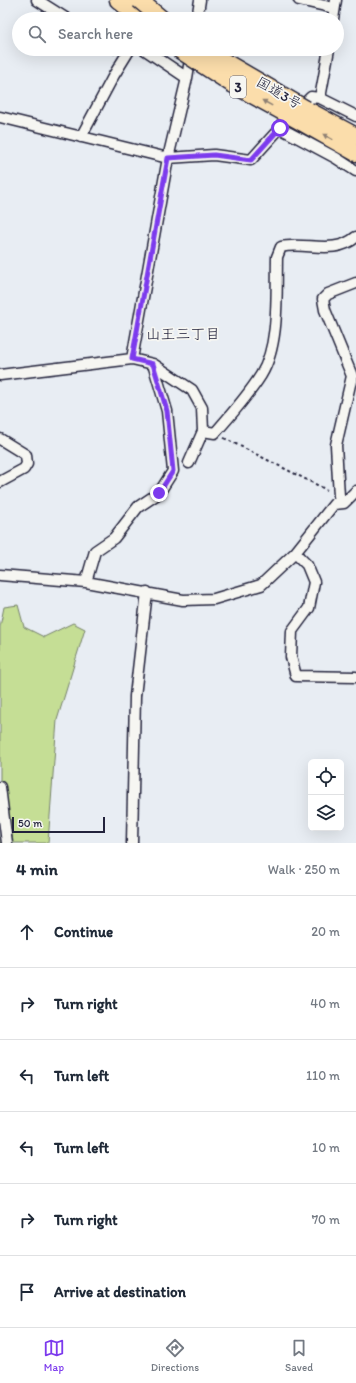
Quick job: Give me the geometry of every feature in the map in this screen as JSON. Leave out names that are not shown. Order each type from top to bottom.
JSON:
[{"type":"highway","points":[[118,0],[133,12]]},
{"type":"highway","points":[[139,0],[154,12]]},
{"type":"highway","name":"国道3号","points":[[189,56],[232,84],[356,136]]},
{"type":"highway","name":"国道3号","points":[[214,56],[304,115],[356,153]]},
{"type":"street","points":[[37,0],[56,12]]},
{"type":"street","points":[[148,12],[154,0]]},
{"type":"street","points":[[198,12],[200,0]]},
{"type":"street","points":[[299,0],[335,4]]},
{"type":"street","points":[[81,137],[115,56]]},
{"type":"street","points":[[154,56],[187,78]]},
{"type":"street","points":[[132,359],[168,158],[191,56]]},
{"type":"street","points":[[320,98],[328,56]]},
{"type":"street","points":[[0,118],[168,158],[214,155],[251,160],[311,97],[320,98],[356,116]]},
{"type":"street","points":[[280,128],[336,158],[356,171]]},
{"type":"street","points":[[203,431],[215,434],[262,375],[270,355],[274,339],[277,257],[281,247],[289,245],[319,247],[334,246],[349,243],[356,237]]},
{"type":"street","points":[[341,499],[336,445],[352,376],[325,310],[323,299],[328,294],[356,283]]},
{"type":"street","points":[[0,375],[132,359],[153,364],[192,390],[202,408],[203,431],[189,463]]},
{"type":"street","points":[[86,582],[95,551],[114,538],[138,507],[159,493],[173,471],[167,411],[153,364]]},
{"type":"street","points":[[0,439],[26,455],[27,464],[24,469],[0,482]]},
{"type":"street","points":[[0,575],[86,582],[147,592],[183,600],[220,597],[261,585],[295,553],[334,504],[356,491]]},
{"type":"street","points":[[295,553],[307,565],[314,582],[309,608],[292,631],[291,657],[296,676],[356,677]]},
{"type":"street","points":[[132,843],[135,696],[147,592]]},
{"type":"street","points":[[0,787],[7,843]]},
{"type":"path","points":[[215,434],[341,499]]},
{"type":"green space","points":[[18,605],[24,627],[44,637],[73,623],[85,629],[57,720],[48,843],[0,843],[0,627],[4,607]]},
{"type":"district","name":"山王三丁目","points":[[183,334]]},
{"type":"route","points":[[159,493],[173,471],[167,411],[153,364],[132,359],[168,158],[214,155],[251,160],[280,128]]}]
